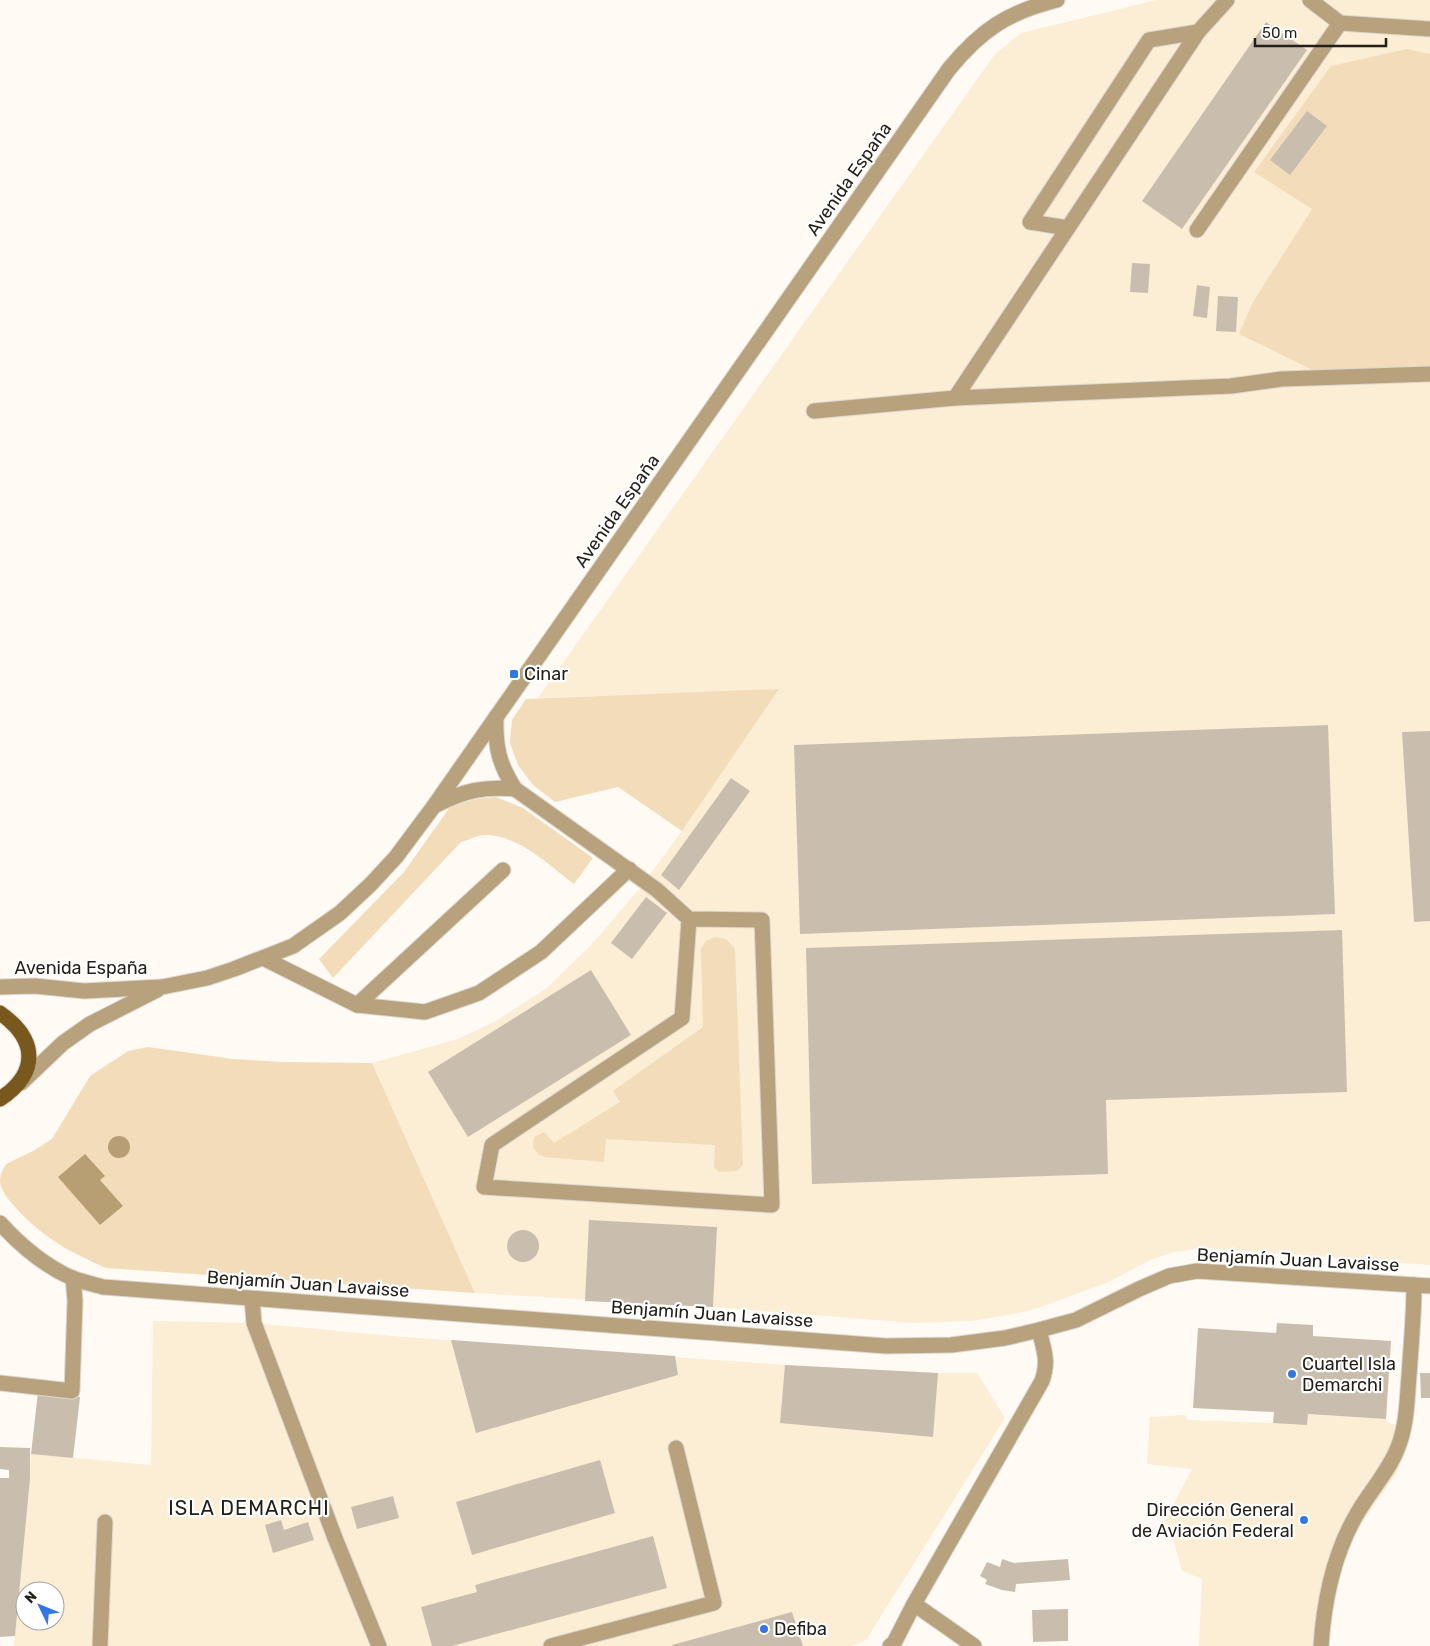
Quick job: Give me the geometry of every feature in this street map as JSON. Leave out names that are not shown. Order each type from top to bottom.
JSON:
[{"type":"main road","points":[[0,1013],[20,1033],[28,1050],[28,1066],[21,1083]]},
{"type":"main road","name":"Avenida España","points":[[0,1099],[21,1083]]},
{"type":"street","name":"Avenida España","points":[[0,987],[35,986],[84,991],[162,987],[207,978],[293,946],[340,913],[372,884],[396,857],[434,806],[954,63],[972,44],[1001,21],[1019,11],[1057,0]]},
{"type":"street","points":[[955,398],[1198,32],[1228,0]]},
{"type":"street","points":[[1310,0],[1340,23],[1430,29]]},
{"type":"street","points":[[1197,230],[1340,23]]},
{"type":"street","points":[[1068,228],[1030,222],[1149,40],[1198,32]]},
{"type":"street","points":[[814,411],[955,398],[1232,386],[1282,379],[1430,374]]},
{"type":"street","points":[[496,717],[498,754],[507,776],[515,788],[657,890],[689,919],[762,920],[772,1205],[484,1187],[492,1145],[682,1018],[689,919]]},
{"type":"street","points":[[434,806],[475,789],[487,787],[515,788]]},
{"type":"street","points":[[263,958],[357,1005],[425,1012],[479,993],[541,952],[629,869]]},
{"type":"street","points":[[357,1005],[503,870]]},
{"type":"street","name":"Avenida España","points":[[21,1083],[63,1043],[90,1024],[162,987]]},
{"type":"street","name":"Benjamín Juan Lavaisse","points":[[0,1223],[52,1268],[73,1278],[103,1287],[886,1346],[951,1345],[1005,1338],[1038,1330],[1076,1320],[1139,1288],[1169,1276],[1197,1270],[1430,1286]]},
{"type":"street","points":[[0,1383],[72,1391],[75,1301],[73,1278]]},
{"type":"street","points":[[1321,1646],[1326,1596],[1348,1529],[1390,1466],[1399,1447],[1408,1394],[1414,1285]]},
{"type":"street","points":[[252,1299],[254,1323],[335,1538],[379,1646]]},
{"type":"street","points":[[890,1646],[1042,1382],[1047,1367],[1046,1356],[1038,1330]]},
{"type":"street","points":[[551,1646],[714,1603],[676,1448]]},
{"type":"street","points":[[100,1646],[105,1522]]},
{"type":"street","points":[[914,1604],[974,1646]]},
{"type":"shaded area","points":[[1157,0],[1430,0],[1430,1265],[1205,1248],[1174,1252],[1150,1260],[1109,1282],[1038,1308],[972,1321],[915,1323],[713,1307],[475,1293],[372,1063],[458,1039],[494,1022],[547,988],[593,943],[639,889],[682,831],[778,690],[538,698],[995,54],[1021,33]]},
{"type":"shaded area","points":[[1407,49],[1430,54],[1430,366],[1315,371],[1239,334],[1253,302],[1312,209],[1254,172],[1331,66]]},
{"type":"shaded area","points":[[779,689],[682,831],[618,787],[555,802],[533,785],[518,765],[510,743],[512,720],[526,699]]},
{"type":"shaded area","points":[[496,797],[523,808],[593,858],[574,884],[534,853],[511,841],[484,835],[461,842],[333,978],[319,959],[404,872],[450,807],[476,799]]},
{"type":"shaded area","points":[[715,937],[726,939],[735,949],[743,1165],[737,1171],[719,1172],[714,1167],[715,1145],[606,1139],[604,1162],[539,1155],[533,1147],[534,1137],[544,1132],[554,1143],[620,1102],[613,1091],[703,1027],[701,949],[706,941]]},
{"type":"shaded area","points":[[148,1047],[233,1059],[280,1062],[372,1063],[475,1293],[106,1268],[69,1250],[36,1228],[4,1193],[0,1182],[6,1164],[35,1150],[52,1139],[90,1076],[128,1051]]},
{"type":"shaded area","points":[[119,1136],[127,1139],[130,1147],[127,1155],[119,1158],[111,1155],[108,1147],[111,1139]]},
{"type":"shaded area","points":[[85,1154],[105,1176],[100,1180],[123,1206],[100,1225],[58,1177]]},
{"type":"shaded area","name":"Defiba","points":[[153,1321],[254,1323],[404,1337],[785,1365],[938,1373],[977,1373],[1005,1418],[866,1640],[852,1646],[14,1646],[15,1631],[65,1631],[65,1581],[20,1581],[31,1454],[151,1465]]},
{"type":"shaded area","points":[[1308,1414],[1386,1419],[1390,1424],[1411,1426],[1406,1450],[1398,1471],[1355,1533],[1344,1562],[1332,1600],[1328,1646],[1199,1646],[1202,1579],[1182,1571],[1170,1528],[1160,1530],[1192,1469],[1147,1464],[1150,1417],[1185,1415],[1188,1420],[1273,1423]]},
{"type":"building","points":[[1266,22],[1307,50],[1182,229],[1142,201]]},
{"type":"building","points":[[1307,111],[1327,126],[1290,175],[1270,160]]},
{"type":"building","points":[[1132,263],[1150,264],[1148,293],[1130,292]]},
{"type":"building","points":[[1197,285],[1210,287],[1207,318],[1193,316]]},
{"type":"building","points":[[1218,296],[1238,297],[1236,332],[1216,331]]},
{"type":"building","points":[[1328,725],[1335,914],[800,934],[794,745]]},
{"type":"building","points":[[1430,731],[1430,921],[1414,922],[1402,732]]},
{"type":"building","points":[[731,778],[750,791],[679,890],[661,875]]},
{"type":"building","points":[[646,897],[667,913],[632,959],[611,943]]},
{"type":"building","points":[[1342,930],[1347,1092],[1106,1100],[1108,1174],[812,1184],[806,948]]},
{"type":"building","points":[[591,970],[631,1035],[468,1137],[428,1072]]},
{"type":"building","points":[[589,1220],[717,1227],[713,1307],[585,1301]]},
{"type":"building","points":[[523,1230],[529,1231],[534,1235],[538,1240],[538,1252],[534,1257],[529,1261],[523,1262],[517,1261],[512,1257],[508,1252],[507,1246],[508,1240],[512,1235],[517,1231]]},
{"type":"building","name":"Cuartel Isla Demarchi","points":[[1277,1323],[1313,1325],[1313,1336],[1391,1341],[1386,1419],[1308,1414],[1307,1425],[1273,1423],[1274,1412],[1193,1408],[1198,1328],[1276,1333]]},
{"type":"building","points":[[451,1340],[675,1356],[678,1375],[476,1433]]},
{"type":"building","points":[[785,1365],[938,1373],[933,1437],[780,1423]]},
{"type":"building","points":[[1420,1373],[1430,1373],[1430,1398],[1421,1398]]},
{"type":"building","points":[[38,1392],[80,1397],[73,1458],[31,1454]]},
{"type":"building","points":[[0,1447],[30,1448],[30,1478],[20,1581],[15,1581],[15,1636],[0,1637],[0,1478],[9,1478],[9,1470],[0,1469]]},
{"type":"building","points":[[600,1460],[615,1513],[472,1555],[456,1502]]},
{"type":"building","points":[[393,1496],[399,1518],[357,1529],[351,1507]]},
{"type":"building","points":[[281,1520],[284,1530],[308,1522],[314,1540],[273,1553],[265,1525]]},
{"type":"building","points":[[653,1536],[667,1588],[452,1646],[432,1646],[421,1607],[477,1592],[475,1585]]},
{"type":"building","points":[[1002,1559],[1014,1563],[1068,1559],[1070,1580],[1016,1584],[1015,1592],[985,1584],[987,1580],[980,1576],[987,1562],[1000,1567]]},
{"type":"building","points":[[1068,1609],[1068,1641],[1033,1642],[1032,1610]]},
{"type":"building","name":"Defiba","points":[[792,1612],[803,1646],[672,1646],[672,1645]]},
{"type":"place","name":"Cinar","points":[[514,674]]},
{"type":"place","name":"Cuartel Isla Demarchi","points":[[1292,1374]]},
{"type":"place","name":"Dirección General de Aviación Federal","points":[[1304,1520]]},
{"type":"place","name":"Defiba","points":[[764,1629]]},
{"type":"district","name":"ISLA DEMARCHI","points":[[249,1508]]}]
